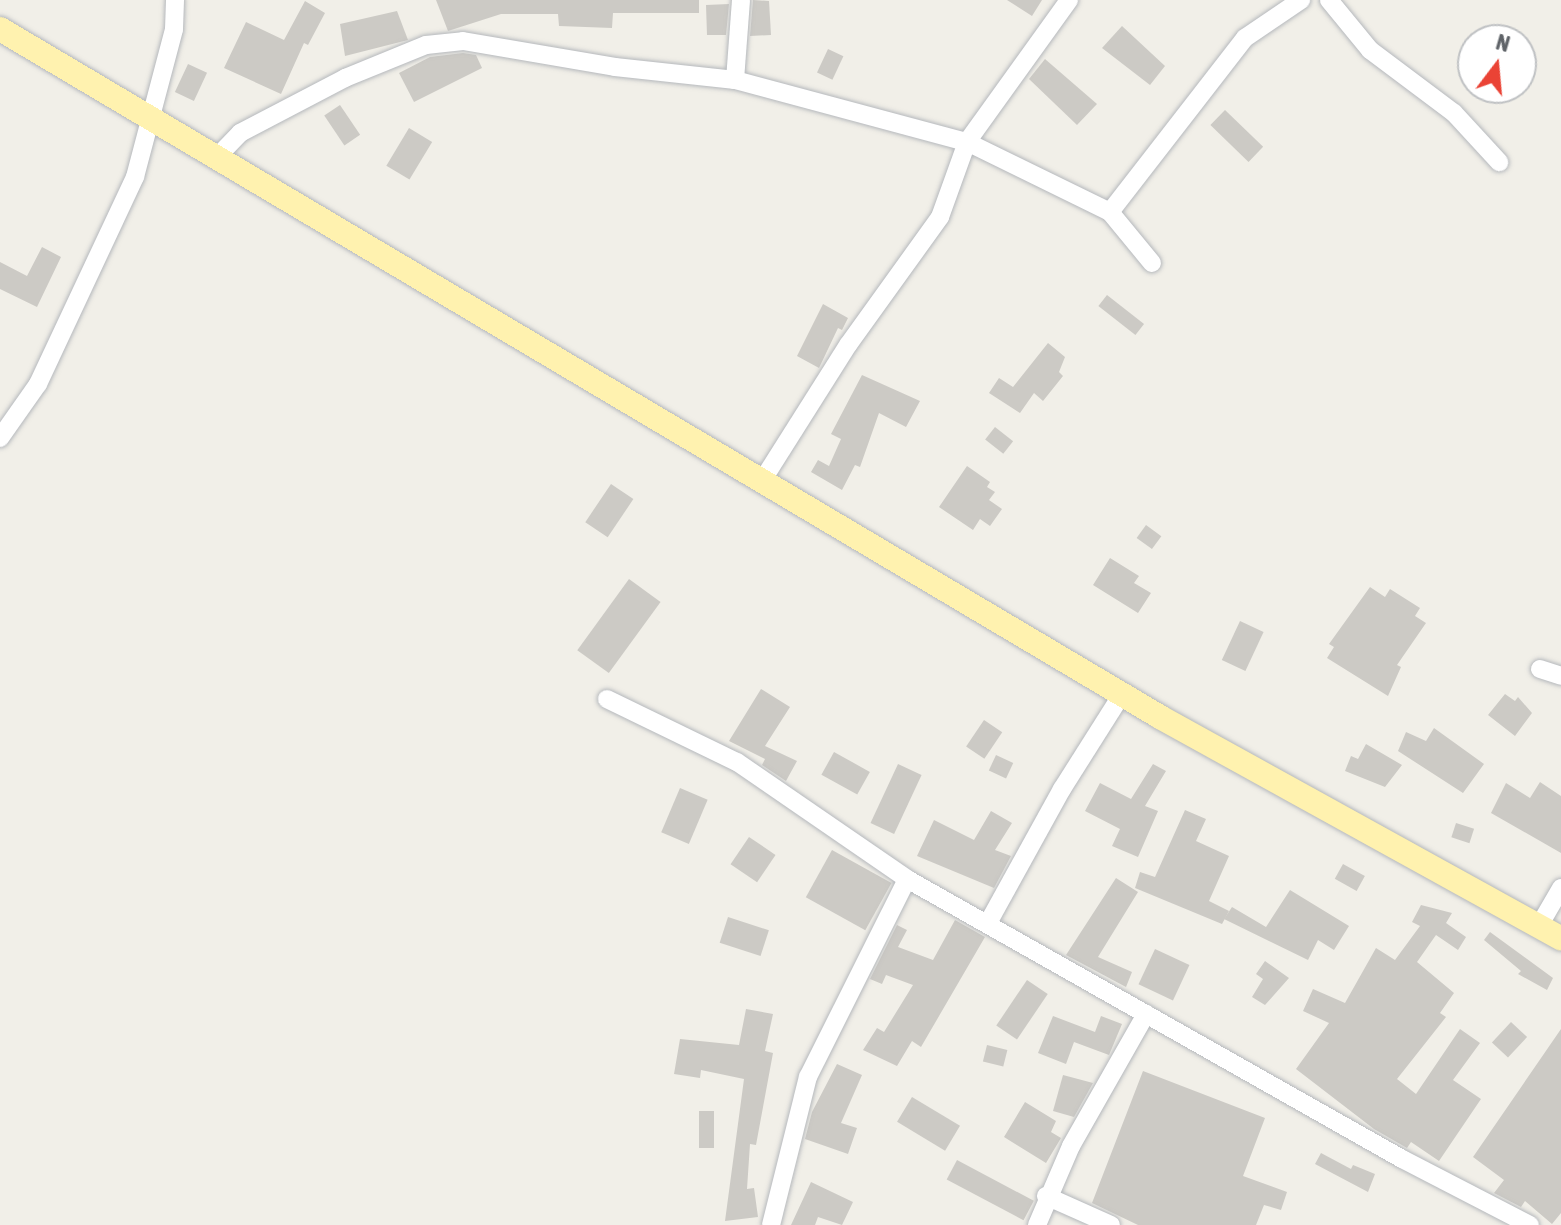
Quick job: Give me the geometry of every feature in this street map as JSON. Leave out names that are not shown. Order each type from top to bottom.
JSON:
[{"type":"main road","points":[[0,29],[149,114],[1122,694],[1561,938]]},
{"type":"street","points":[[0,438],[38,384],[135,177],[149,114],[174,29],[175,0]]},
{"type":"street","points":[[735,80],[741,0]]},
{"type":"street","points":[[762,481],[848,345],[940,217],[967,142],[1069,0]]},
{"type":"street","points":[[1110,212],[1245,38],[1301,0]]},
{"type":"street","points":[[1329,0],[1370,50],[1454,113],[1499,162]]},
{"type":"street","points":[[218,156],[240,133],[275,112],[426,45],[463,41],[615,67],[735,80],[967,142],[1110,212],[1152,263]]},
{"type":"street","points":[[1540,669],[1561,676]]},
{"type":"street","points":[[988,923],[1062,789],[1122,694]]},
{"type":"street","points":[[607,699],[737,762],[907,879],[1530,1225]]},
{"type":"street","points":[[771,1225],[808,1077],[907,879]]},
{"type":"street","points":[[1539,926],[1561,888]]},
{"type":"street","points":[[1037,1225],[1046,1196],[1146,1014]]},
{"type":"street","points":[[1046,1196],[1111,1225]]},
{"type":"building","points":[[436,0],[699,0],[699,13],[613,13],[612,28],[559,26],[558,14],[501,14],[448,31]]},
{"type":"building","points":[[753,0],[769,1],[771,35],[750,36]]},
{"type":"building","points":[[1007,0],[1042,0],[1032,16]]},
{"type":"building","points":[[305,1],[325,13],[308,45],[304,43],[281,94],[224,68],[246,22],[284,40]]},
{"type":"building","points":[[729,4],[726,35],[707,35],[706,5]]},
{"type":"building","points":[[397,11],[408,40],[345,56],[340,24]]},
{"type":"building","points":[[1122,26],[1165,66],[1150,85],[1102,48]]},
{"type":"building","points":[[828,49],[843,56],[832,80],[817,73]]},
{"type":"building","points":[[463,53],[476,55],[482,68],[414,102],[399,73],[430,57]]},
{"type":"building","points":[[1045,59],[1097,104],[1077,125],[1029,79]]},
{"type":"building","points":[[188,64],[207,73],[194,101],[175,92]]},
{"type":"building","points":[[340,105],[360,135],[344,145],[324,116]]},
{"type":"building","points":[[1225,110],[1263,147],[1249,162],[1210,125]]},
{"type":"building","points":[[409,128],[432,142],[409,180],[386,166]]},
{"type":"building","points":[[42,247],[61,257],[37,307],[0,289],[0,262],[27,276]]},
{"type":"building","points":[[1107,295],[1144,324],[1135,335],[1098,306]]},
{"type":"building","points":[[823,304],[848,318],[842,330],[838,328],[819,368],[797,356]]},
{"type":"building","points":[[1048,343],[1065,357],[1059,372],[1063,376],[1043,401],[1034,393],[1020,413],[989,393],[999,378],[1013,387]]},
{"type":"building","points":[[862,375],[920,401],[906,427],[879,413],[860,467],[855,465],[842,490],[811,472],[818,460],[829,466],[841,439],[831,434]]},
{"type":"building","points":[[995,427],[1013,441],[1003,454],[985,440]]},
{"type":"building","points":[[967,466],[990,482],[987,487],[995,492],[989,500],[1002,509],[990,526],[980,519],[973,530],[939,507]]},
{"type":"building","points":[[611,484],[633,499],[608,537],[585,522]]},
{"type":"building","points":[[1146,525],[1161,536],[1152,549],[1137,538]]},
{"type":"building","points":[[1110,558],[1139,576],[1134,583],[1151,593],[1138,613],[1093,585]]},
{"type":"building","points":[[629,579],[661,602],[609,673],[577,650]]},
{"type":"building","points":[[1370,587],[1385,597],[1390,589],[1420,608],[1415,616],[1426,623],[1397,665],[1401,667],[1388,696],[1327,658],[1334,647],[1329,644]]},
{"type":"building","points":[[1240,621],[1264,632],[1245,671],[1222,660]]},
{"type":"building","points":[[761,689],[790,707],[765,746],[797,761],[786,781],[762,765],[765,759],[729,741]]},
{"type":"building","points":[[1505,694],[1515,701],[1518,697],[1532,713],[1515,736],[1488,715]]},
{"type":"building","points":[[984,720],[1002,732],[984,759],[966,747]]},
{"type":"building","points":[[1434,728],[1484,764],[1463,793],[1398,751],[1406,732],[1426,741]]},
{"type":"building","points":[[1366,744],[1402,765],[1385,787],[1345,771],[1351,756],[1358,759]]},
{"type":"building","points":[[834,752],[870,772],[857,795],[821,775]]},
{"type":"building","points":[[996,755],[1013,763],[1006,778],[989,770]]},
{"type":"building","points":[[898,764],[922,775],[894,834],[871,823]]},
{"type":"building","points":[[1153,764],[1166,771],[1145,806],[1158,811],[1138,857],[1112,846],[1120,829],[1085,811],[1100,783],[1131,799]]},
{"type":"building","points":[[1540,782],[1561,796],[1561,853],[1491,813],[1506,783],[1530,798]]},
{"type":"building","points":[[680,788],[708,800],[689,844],[661,832]]},
{"type":"building","points":[[1185,810],[1206,819],[1196,841],[1229,856],[1209,901],[1229,911],[1222,924],[1135,888],[1140,872],[1155,877]]},
{"type":"building","points":[[991,811],[1012,823],[995,850],[1011,856],[994,888],[917,856],[934,820],[974,840]]},
{"type":"building","points":[[1456,823],[1474,829],[1469,843],[1451,837]]},
{"type":"building","points":[[749,837],[776,855],[757,882],[731,864]]},
{"type":"building","points":[[832,850],[891,883],[865,930],[806,897]]},
{"type":"building","points":[[1343,864],[1365,876],[1357,891],[1335,879]]},
{"type":"building","points":[[1116,878],[1138,892],[1098,957],[1132,972],[1126,987],[1066,955]]},
{"type":"building","points":[[1290,890],[1349,926],[1334,950],[1318,940],[1308,960],[1224,919],[1232,907],[1266,927]]},
{"type":"building","points":[[1421,905],[1452,913],[1446,923],[1466,937],[1458,950],[1436,935],[1417,962],[1454,993],[1440,1013],[1446,1017],[1397,1079],[1416,1094],[1460,1029],[1480,1043],[1453,1080],[1481,1099],[1439,1161],[1411,1142],[1407,1148],[1374,1129],[1296,1069],[1329,1023],[1303,1011],[1313,989],[1345,1003],[1376,948],[1395,960],[1420,926],[1412,922]]},
{"type":"building","points":[[728,917],[769,930],[761,956],[720,943]]},
{"type":"building","points":[[955,920],[985,937],[921,1047],[912,1041],[897,1066],[863,1050],[877,1028],[884,1032],[913,985],[886,975],[882,984],[870,979],[897,925],[907,930],[898,947],[933,960]]},
{"type":"building","points":[[1490,932],[1553,978],[1547,990],[1518,974],[1521,971],[1484,940]]},
{"type":"building","points":[[1155,949],[1189,965],[1173,1000],[1139,984]]},
{"type":"building","points":[[1265,961],[1289,978],[1265,1005],[1252,997],[1263,979],[1256,974]]},
{"type":"building","points":[[1027,980],[1048,994],[1017,1040],[996,1026]]},
{"type":"building","points":[[746,1009],[773,1014],[765,1051],[773,1053],[756,1145],[750,1144],[747,1189],[754,1188],[758,1217],[725,1221],[744,1079],[701,1070],[700,1078],[674,1074],[680,1039],[739,1045]]},
{"type":"building","points":[[1053,1016],[1095,1032],[1101,1016],[1122,1024],[1109,1055],[1074,1042],[1066,1064],[1038,1053]]},
{"type":"building","points":[[1511,1022],[1527,1037],[1508,1057],[1492,1042]]},
{"type":"building","points":[[1561,1029],[1561,1213],[1552,1224],[1525,1201],[1521,1207],[1494,1193],[1504,1180],[1473,1157]]},
{"type":"building","points":[[987,1045],[1007,1050],[1003,1067],[983,1061]]},
{"type":"building","points":[[837,1064],[862,1075],[841,1123],[857,1128],[848,1154],[805,1139],[812,1112]]},
{"type":"building","points":[[1143,1071],[1265,1118],[1243,1176],[1287,1192],[1281,1210],[1264,1205],[1256,1225],[1138,1225],[1092,1203]]},
{"type":"building","points":[[1063,1075],[1093,1083],[1074,1117],[1053,1111]]},
{"type":"building","points":[[912,1097],[960,1126],[945,1151],[897,1122]]},
{"type":"building","points":[[1025,1102],[1056,1121],[1051,1132],[1061,1138],[1046,1163],[1004,1137]]},
{"type":"building","points":[[699,1111],[714,1111],[714,1148],[699,1148]]},
{"type":"building","points":[[1321,1153],[1351,1169],[1353,1165],[1375,1174],[1368,1192],[1315,1164]]},
{"type":"building","points":[[957,1160],[1034,1201],[1023,1220],[947,1179]]},
{"type":"building","points":[[811,1182],[853,1202],[842,1225],[818,1217],[815,1225],[791,1225]]}]
